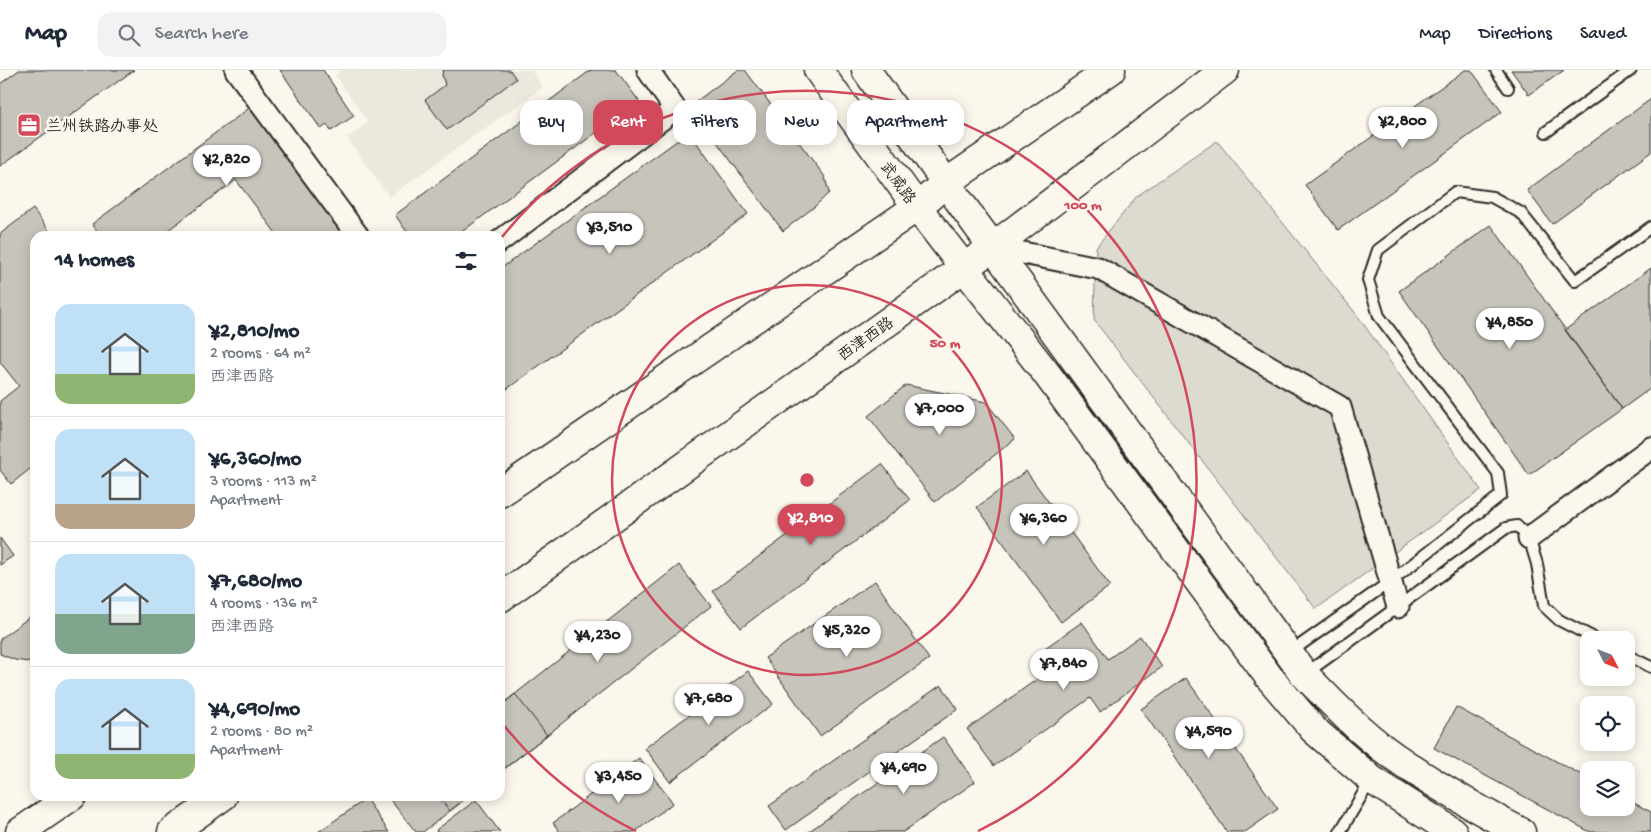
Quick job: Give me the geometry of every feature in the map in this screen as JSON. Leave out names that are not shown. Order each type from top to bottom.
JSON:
[{"type":"main road","name":"武威路","points":[[818,70],[917,206],[1046,373],[1269,677],[1314,730],[1372,780],[1453,832]]},
{"type":"main road","points":[[866,70],[946,184],[1296,664],[1337,708],[1391,754],[1461,800],[1521,832]]},
{"type":"main road","points":[[505,490],[1111,70]]},
{"type":"main road","name":"西津西路","points":[[505,594],[993,247],[1225,70]]},
{"type":"main road","points":[[20,832],[65,801]]},
{"type":"main road","points":[[172,832],[216,801]]},
{"type":"street","points":[[236,70],[354,231]]},
{"type":"street","points":[[505,237],[675,109],[648,70]]},
{"type":"street","points":[[993,247],[1098,268],[1340,407],[1398,607]]},
{"type":"street","points":[[1528,538],[1651,448]]},
{"type":"lane","points":[[1496,70],[1508,88]]},
{"type":"lane","points":[[1546,132],[1631,70]]},
{"type":"lane","points":[[1296,664],[1391,581],[1501,495],[1498,473],[1378,316],[1368,280],[1378,250],[1455,192],[1492,198],[1521,213],[1575,281],[1651,227]]},
{"type":"lane","points":[[1296,664],[1398,607],[1506,528],[1517,526],[1528,538],[1537,564],[1544,606],[1559,620],[1580,631]]},
{"type":"lane","points":[[1635,660],[1651,668]]},
{"type":"lane","points":[[1340,832],[1372,780]]},
{"type":"shaded area","points":[[341,70],[531,70],[543,87],[525,100],[520,100],[520,103],[389,197],[347,138],[368,122],[335,75]]},
{"type":"shaded area","points":[[1217,141],[1357,315],[1481,490],[1316,609],[1094,320],[1096,247],[1137,196]]},
{"type":"building","name":"兰州铁路办事处","points":[[19,70],[134,70],[0,166],[0,84]]},
{"type":"building","points":[[280,70],[323,70],[354,116],[331,131],[327,125],[321,129]]},
{"type":"building","points":[[443,70],[510,70],[516,79],[447,130],[425,100],[445,85],[442,75]]},
{"type":"building","points":[[591,70],[616,70],[638,100],[593,100],[593,135],[583,142],[583,100],[550,100]]},
{"type":"building","points":[[738,70],[745,70],[767,100],[766,145],[801,145],[825,177],[829,193],[783,231],[719,145],[756,145],[756,100],[698,100]]},
{"type":"building","points":[[1465,70],[1471,70],[1502,112],[1338,230],[1305,185]]},
{"type":"building","points":[[1511,70],[1564,70],[1529,95]]},
{"type":"building","points":[[1651,99],[1651,152],[1552,224],[1527,190]]},
{"type":"building","points":[[252,106],[344,231],[274,231],[236,180],[167,231],[97,231],[92,224]]},
{"type":"building","points":[[520,123],[520,145],[579,145],[463,231],[406,231],[395,215]]},
{"type":"building","points":[[673,144],[698,145],[748,214],[505,390],[505,265]]},
{"type":"building","points":[[33,209],[49,231],[30,231],[30,469],[11,484],[0,470],[0,401],[19,386],[0,362],[0,234]]},
{"type":"building","points":[[1491,225],[1622,409],[1529,475],[1399,291]]},
{"type":"building","points":[[1651,268],[1651,388],[1622,409],[1565,330]]},
{"type":"building","points":[[906,385],[986,402],[1015,439],[935,502],[868,416]]},
{"type":"building","points":[[882,464],[910,500],[741,628],[713,591]]},
{"type":"building","points":[[1026,471],[1110,586],[1061,622],[977,507]]},
{"type":"building","points":[[0,538],[13,556],[0,565]]},
{"type":"building","points":[[679,565],[711,606],[505,768],[505,702]]},
{"type":"building","points":[[875,581],[929,659],[820,736],[765,658]]},
{"type":"building","points":[[30,617],[30,662],[15,660],[0,654],[0,639]]},
{"type":"building","points":[[1082,622],[1108,659],[1140,636],[1162,667],[1100,712],[1090,698],[994,766],[967,729],[1057,665],[1045,648]]},
{"type":"building","points":[[748,671],[773,704],[670,782],[645,748]]},
{"type":"building","points":[[1186,678],[1278,809],[1245,832],[1227,832],[1141,709]]},
{"type":"building","points":[[941,685],[958,709],[786,830],[769,806]]},
{"type":"building","points":[[515,694],[547,735],[505,768],[505,702]]},
{"type":"building","points":[[1456,707],[1580,774],[1580,816],[1635,816],[1635,804],[1651,812],[1651,832],[1590,832],[1434,748]]},
{"type":"building","points":[[943,737],[975,782],[903,832],[808,832]]},
{"type":"building","points":[[639,758],[673,803],[635,832],[560,832],[553,823]]},
{"type":"building","points":[[363,801],[367,801],[389,832],[318,832]]},
{"type":"building","points":[[391,801],[463,801],[423,832],[416,832]]},
{"type":"building","points":[[442,801],[463,801],[450,811]]},
{"type":"building","points":[[477,801],[500,832],[437,832],[436,830]]},
{"type":"place","name":"兰州铁路办事处","points":[[29,125]]}]
